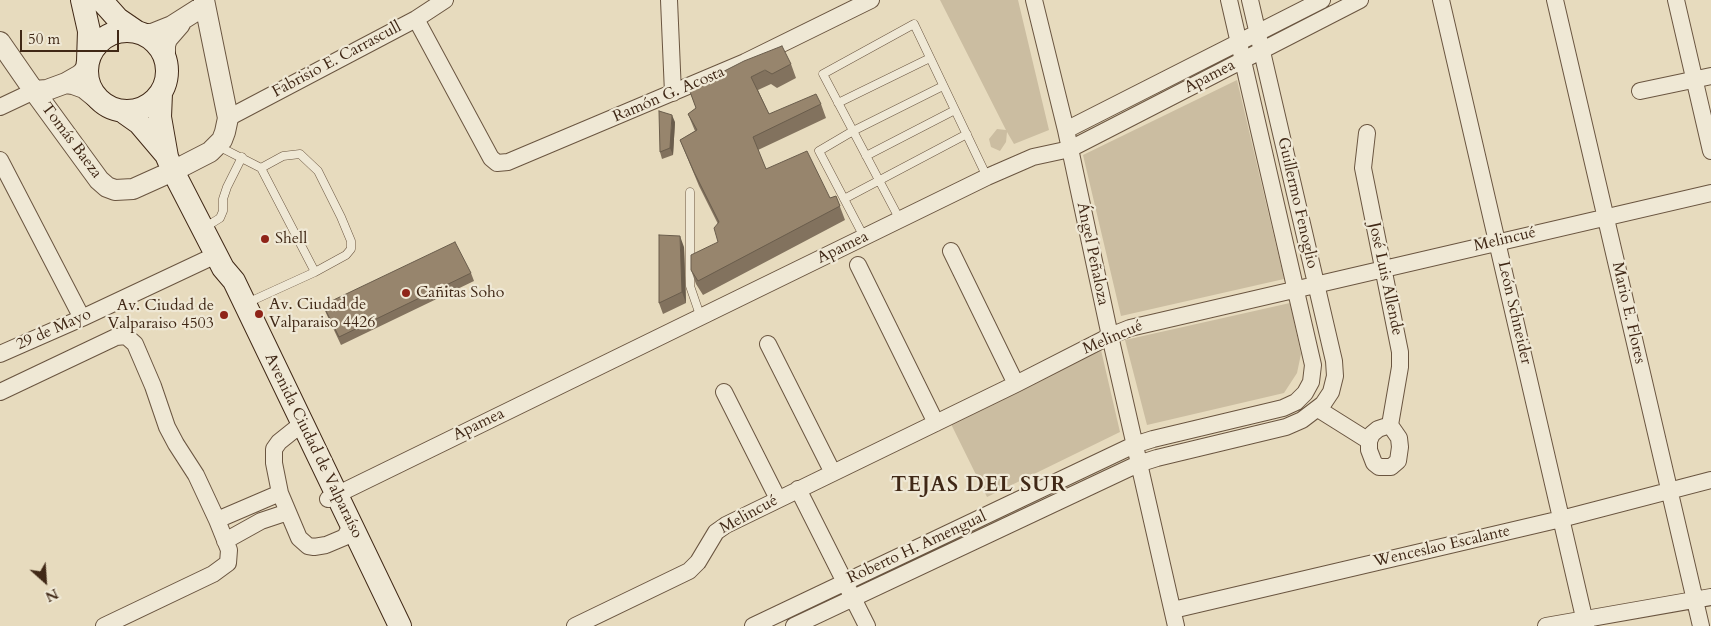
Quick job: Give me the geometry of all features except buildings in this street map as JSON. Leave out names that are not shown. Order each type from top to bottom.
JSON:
[{"type":"main road","points":[[82,0],[89,30],[87,65],[89,86],[100,101],[110,108],[122,111],[140,123],[170,164]]},
{"type":"main road","points":[[102,0],[118,20],[158,45],[165,56],[167,75],[161,93],[160,117],[170,164]]},
{"type":"main road","points":[[87,65],[97,44],[109,35],[124,31],[140,33]]},
{"type":"main road","points":[[122,111],[141,109],[152,103],[161,93]]},
{"type":"main road","name":"Avenida Ciudad de Valparaíso","points":[[170,164],[220,262],[234,281],[298,428]]},
{"type":"main road","name":"Avenida Ciudad de Valparaíso","points":[[220,262],[225,286],[332,497],[388,626]]},
{"type":"main road","name":"Avenida Ciudad de Valparaíso","points":[[348,531],[400,626]]},
{"type":"street","name":"Fabrisio E. Carrascull","points":[[228,118],[416,18],[445,0]]},
{"type":"street","points":[[670,0],[673,93]]},
{"type":"street","name":"Ramón G. Acosta","points":[[416,18],[491,158],[497,163],[508,162],[745,62],[844,6],[871,0]]},
{"type":"street","name":"Ángel Peñaloza","points":[[1034,0],[1066,130],[1138,464],[1175,618]]},
{"type":"street","name":"Guillermo Fenoglio","points":[[1229,0],[1313,365],[1311,382],[1305,393]]},
{"type":"street","name":"Guillermo Fenoglio","points":[[1250,0],[1334,361],[1335,376],[1330,392],[1320,406]]},
{"type":"street","name":"Apamea","points":[[1066,130],[1322,0]]},
{"type":"street","name":"Apamea","points":[[332,497],[987,177],[1033,157],[1070,149],[1360,0]]},
{"type":"street","name":"León Schneider","points":[[1441,0],[1585,623]]},
{"type":"street","name":"Mario E. Flores","points":[[1555,0],[1669,490],[1703,599],[1701,626]]},
{"type":"street","points":[[1676,0],[1711,151]]},
{"type":"street","points":[[165,56],[164,46],[167,39],[184,19],[205,2],[228,118],[222,140],[217,146]]},
{"type":"street","points":[[140,33],[163,30],[184,19]]},
{"type":"street","name":"Tomás Baeza","points":[[0,42],[94,173],[107,187],[115,190],[133,189],[170,164],[210,152],[217,146]]},
{"type":"street","points":[[0,107],[34,91],[47,90],[66,83],[80,75],[87,65]]},
{"type":"street","points":[[1640,91],[1711,76]]},
{"type":"street","points":[[66,83],[84,88],[100,101]]},
{"type":"street","name":"José Luis Allende","points":[[1366,133],[1363,168],[1400,352],[1400,367],[1390,425]]},
{"type":"street","points":[[0,160],[82,318]]},
{"type":"street","name":"Melincué","points":[[575,626],[688,571],[698,562],[716,532],[726,525],[1016,384],[1110,336],[1146,323],[1711,193]]},
{"type":"street","points":[[951,251],[1016,384]]},
{"type":"street","name":"29 de Mayo","points":[[0,354],[82,318],[220,262]]},
{"type":"street","points":[[858,265],[936,423]]},
{"type":"street","points":[[0,392],[116,337],[126,336],[135,344],[153,386],[167,427],[196,475],[217,520],[229,550],[228,563],[214,574],[104,626]]},
{"type":"street","points":[[768,344],[833,473]]},
{"type":"street","points":[[724,392],[778,499]]},
{"type":"street","name":"Roberto H. Amengual","points":[[753,626],[1134,445],[1283,408],[1296,402],[1305,393]]},
{"type":"street","points":[[1320,406],[1369,441]]},
{"type":"street","name":"Roberto H. Amengual","points":[[794,626],[1138,464],[1286,427],[1302,420],[1320,406]]},
{"type":"street","points":[[1390,425],[1399,438],[1398,461],[1391,467],[1379,467],[1374,463],[1369,450],[1369,441],[1372,434],[1378,429],[1390,425]]},
{"type":"street","points":[[298,428],[279,442],[274,449],[274,463],[280,493],[299,538],[308,546],[326,546],[348,531]]},
{"type":"street","name":"Wenceslao Escalante","points":[[1175,618],[1711,480]]},
{"type":"street","points":[[798,489],[867,626]]},
{"type":"street","points":[[217,520],[280,493]]},
{"type":"street","points":[[225,541],[261,521],[288,512]]},
{"type":"street","points":[[1546,626],[1585,623],[1703,599]]},
{"type":"lane","points":[[900,220],[822,74],[914,24],[987,177]]},
{"type":"lane","points":[[838,103],[930,58]]},
{"type":"lane","points":[[864,237],[819,151],[943,86]]},
{"type":"lane","points":[[866,156],[955,110]]},
{"type":"lane","points":[[844,199],[967,134]]},
{"type":"lane","points":[[217,146],[261,168],[315,272]]},
{"type":"lane","points":[[245,304],[315,272],[346,255],[351,249],[351,241],[322,179],[318,172],[300,154],[283,156],[261,168]]},
{"type":"lane","points":[[203,229],[220,218],[227,186],[242,157]]},
{"type":"lane","points":[[690,192],[690,286],[701,318]]},
{"type":"shaded area","points":[[940,0],[1018,0],[1049,130],[1014,144],[1007,132],[1006,142],[1000,151],[991,147],[989,139],[997,129],[1006,130]]},
{"type":"shaded area","points":[[1237,80],[1284,279],[1121,316],[1083,155]]},
{"type":"shaded area","points":[[1290,303],[1301,354],[1297,373],[1284,393],[1147,425],[1125,340]]},
{"type":"shaded area","points":[[1101,350],[1120,432],[987,497],[951,424]]},
{"type":"place","name":"Shell","points":[[265,239]]},
{"type":"place","name":"Cañitas Soho","points":[[406,293]]},
{"type":"place","name":"Av. Ciudad de Valparaiso 4426","points":[[259,314]]},
{"type":"place","name":"Av. Ciudad de Valparaiso 4503","points":[[224,315]]},
{"type":"district","name":"TEJAS DEL SUR","points":[[979,486]]}]
